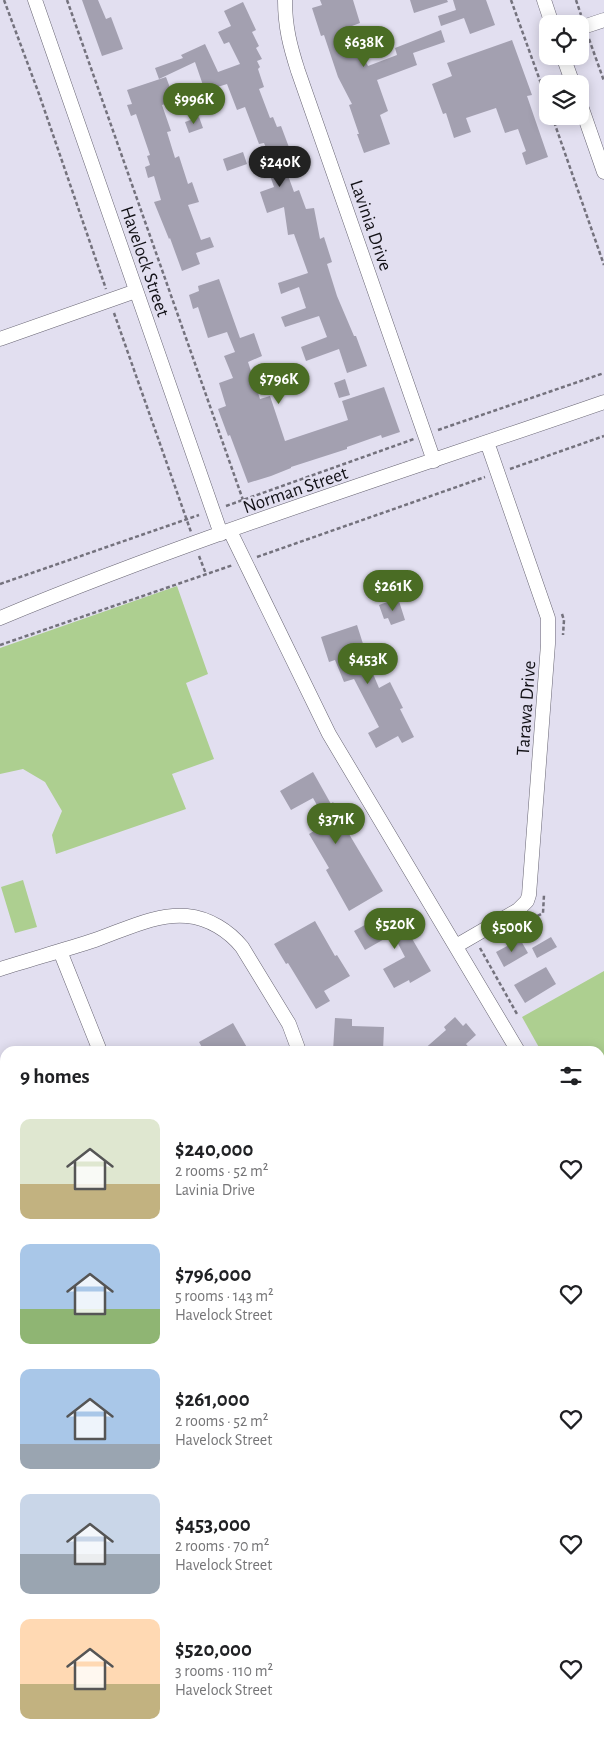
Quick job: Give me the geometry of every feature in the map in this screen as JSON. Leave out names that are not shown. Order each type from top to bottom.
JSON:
[{"type":"street","name":"Havelock Street","points":[[35,0],[213,510],[244,561],[330,734],[515,1046]]},
{"type":"street","name":"Lavinia Drive","points":[[285,0],[288,41],[434,461]]},
{"type":"street","points":[[544,0],[549,15]]},
{"type":"street","points":[[589,25],[604,20]]},
{"type":"street","points":[[588,125],[604,172]]},
{"type":"street","points":[[0,339],[136,291]]},
{"type":"street","name":"Norman Street","points":[[0,618],[104,576],[225,532],[604,402]]},
{"type":"street","name":"Tarawa Drive","points":[[456,946],[523,906],[529,896],[549,628],[544,606],[487,442]]},
{"type":"street","points":[[0,969],[164,917],[189,916],[201,919],[226,931],[242,947],[289,1024],[297,1046]]},
{"type":"street","points":[[60,951],[98,1046]]},
{"type":"path","points":[[67,0],[244,500]]},
{"type":"path","points":[[511,0],[539,78]]},
{"type":"path","points":[[589,40],[604,80]]},
{"type":"path","points":[[555,125],[604,265]]},
{"type":"path","points":[[0,584],[604,373]]},
{"type":"path","points":[[0,645],[604,436]]},
{"type":"path","points":[[479,949],[517,1014]]},
{"type":"green space","points":[[177,586],[208,674],[186,683],[214,759],[172,774],[186,809],[56,854],[52,835],[62,811],[45,782],[23,769],[0,774],[0,648]]},
{"type":"green space","points":[[23,880],[37,927],[15,933],[1,887]]},
{"type":"green space","points":[[604,971],[604,1046],[538,1046],[522,1017]]},
{"type":"building","points":[[82,0],[98,0],[106,19],[111,17],[123,49],[102,56]]},
{"type":"building","points":[[320,0],[353,0],[360,23],[352,26],[368,66],[397,55],[395,48],[441,30],[445,42],[413,53],[417,65],[377,80],[388,111],[380,115],[390,144],[364,153],[349,105],[352,104],[338,77],[324,35],[321,36],[312,8],[322,5]]},
{"type":"building","points":[[410,0],[447,0],[448,2],[414,13]]},
{"type":"building","points":[[453,0],[486,0],[495,25],[470,34],[464,18],[441,26],[438,16],[456,10]]},
{"type":"building","points":[[243,2],[256,30],[252,32],[259,46],[256,48],[262,59],[257,61],[264,87],[259,89],[270,118],[273,117],[277,127],[281,126],[296,166],[286,170],[294,192],[299,190],[306,209],[314,208],[320,239],[324,237],[332,262],[327,264],[337,296],[354,336],[356,336],[367,366],[347,373],[339,349],[306,361],[301,347],[327,337],[319,316],[285,327],[281,317],[306,308],[299,287],[281,294],[278,283],[308,273],[294,234],[288,235],[284,207],[267,213],[260,192],[274,187],[266,164],[272,162],[264,143],[259,144],[245,107],[237,110],[227,84],[205,91],[195,62],[159,79],[155,68],[183,58],[181,55],[205,44],[218,72],[240,64],[229,42],[224,44],[218,32],[231,26],[224,11]]},
{"type":"building","points":[[512,40],[532,95],[527,96],[548,157],[526,165],[522,153],[526,151],[518,129],[505,133],[496,108],[466,118],[471,132],[454,138],[446,113],[443,114],[432,84],[452,76],[447,63]]},
{"type":"building","points":[[166,77],[175,101],[162,105],[171,131],[167,132],[175,158],[179,156],[188,184],[192,182],[199,202],[188,205],[201,240],[210,237],[214,247],[196,253],[200,264],[182,271],[154,202],[161,200],[154,176],[148,178],[145,167],[150,165],[147,156],[150,155],[136,114],[131,116],[127,105],[132,104],[127,90]]},
{"type":"building","points":[[199,117],[203,128],[189,133],[185,122]]},
{"type":"building","points":[[243,152],[247,164],[227,171],[223,159]]},
{"type":"building","points":[[219,279],[240,338],[254,333],[262,356],[248,362],[260,399],[270,396],[285,441],[348,420],[342,401],[384,387],[400,432],[382,438],[381,435],[347,447],[347,449],[248,483],[218,409],[226,406],[219,383],[233,378],[224,356],[235,352],[227,332],[208,338],[198,307],[193,309],[189,295],[199,291],[198,286]]},
{"type":"building","points":[[345,379],[350,395],[339,398],[334,383]]},
{"type":"building","points":[[398,598],[405,620],[391,625],[388,618],[384,619],[379,605]]},
{"type":"building","points":[[357,625],[365,650],[363,650],[379,688],[390,682],[403,708],[400,709],[414,737],[402,743],[398,736],[376,748],[368,733],[379,727],[354,679],[344,682],[335,660],[329,662],[321,637]]},
{"type":"building","points":[[313,772],[331,804],[333,802],[351,833],[349,834],[383,891],[349,911],[326,870],[329,868],[309,834],[327,823],[313,798],[291,810],[280,791]]},
{"type":"building","points":[[388,912],[398,929],[404,925],[431,971],[410,983],[409,980],[394,988],[383,969],[405,957],[393,934],[365,950],[354,931]]},
{"type":"building","points":[[315,921],[335,956],[337,955],[350,976],[324,991],[330,1001],[316,1009],[274,944]]},
{"type":"building","points":[[551,937],[557,947],[537,958],[532,948]]},
{"type":"building","points":[[520,939],[528,953],[504,967],[496,952]]},
{"type":"building","points":[[546,967],[556,984],[525,1003],[514,985]]},
{"type":"building","points":[[455,1017],[463,1026],[466,1023],[476,1035],[466,1044],[468,1046],[428,1046],[446,1030],[444,1027]]},
{"type":"building","points":[[335,1018],[352,1019],[352,1026],[384,1027],[383,1046],[333,1046]]},
{"type":"building","points":[[233,1023],[246,1046],[201,1046],[199,1042]]}]
